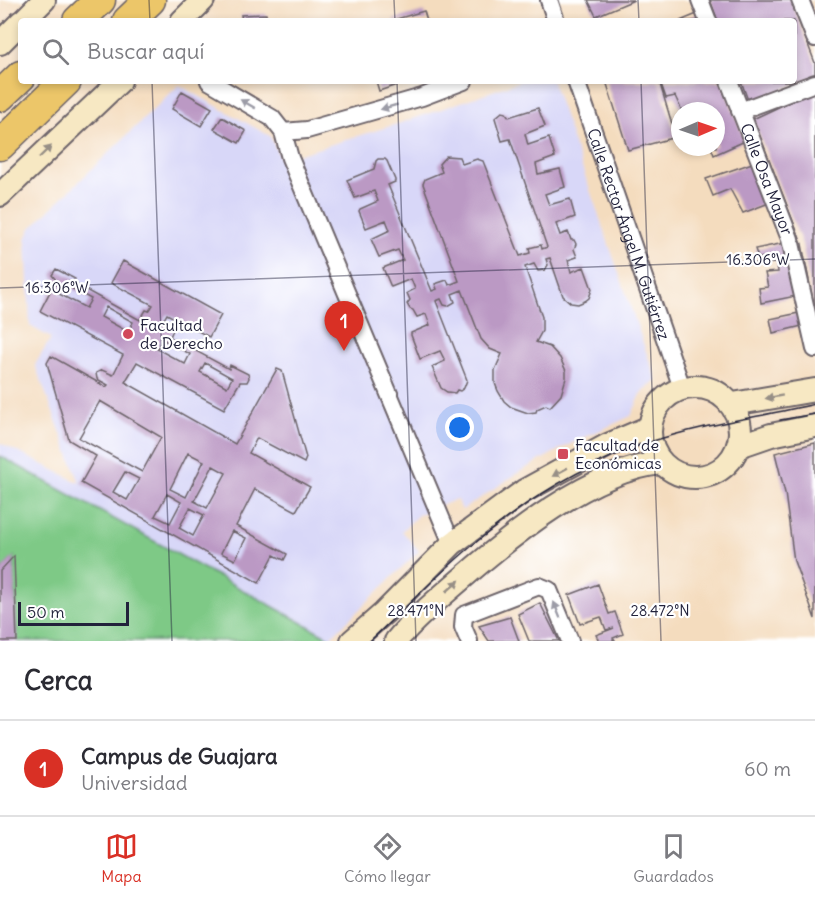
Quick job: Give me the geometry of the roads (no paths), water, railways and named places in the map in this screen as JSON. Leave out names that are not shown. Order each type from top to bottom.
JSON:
[{"type":"highway","points":[[81,18],[100,0]]},
{"type":"highway","points":[[131,18],[150,0]]},
{"type":"highway","points":[[0,96],[18,79]]},
{"type":"highway","points":[[0,145],[63,84]]},
{"type":"street","points":[[26,18],[44,0]]},
{"type":"street","points":[[549,0],[555,18]]},
{"type":"street","points":[[700,0],[707,18]]},
{"type":"street","points":[[800,0],[815,38]]},
{"type":"street","points":[[0,43],[18,26]]},
{"type":"street","points":[[740,111],[815,83]]},
{"type":"street","points":[[0,195],[117,84]]},
{"type":"street","points":[[213,84],[272,118],[283,132],[290,158],[452,544]]},
{"type":"street","points":[[283,132],[307,130],[422,97],[456,84]]},
{"type":"street","name":"Calle Rector Ángel M. Gutiérrez","points":[[577,84],[682,388]]},
{"type":"street","name":"Calle Osa Mayor","points":[[730,84],[790,239],[815,349]]},
{"type":"street","points":[[699,386],[717,391],[733,404],[741,427],[739,446],[727,466],[709,476],[692,478],[675,473],[662,463],[653,449],[650,427],[656,407],[666,396],[682,388],[699,386]]},
{"type":"street","points":[[733,404],[815,390]]},
{"type":"street","points":[[739,446],[771,435],[815,426]]},
{"type":"street","points":[[352,641],[384,613],[452,544],[524,491],[608,445],[650,427]]},
{"type":"street","points":[[396,641],[441,596],[534,519],[601,480],[647,464],[662,463]]},
{"type":"street","points":[[469,641],[463,627],[464,615],[539,586],[549,590],[570,641]]},
{"type":"tram line","points":[[370,641],[466,551],[532,500],[568,478],[607,459],[670,436],[711,425],[815,404]]},
{"type":"tram line","points":[[780,420],[815,414]]},
{"type":"place","name":"Facultad de Derecho","points":[[128,334]]},
{"type":"place","name":"Campus de Guajara","points":[[344,351]]},
{"type":"place","name":"Facultad de Económicas","points":[[563,454]]}]
